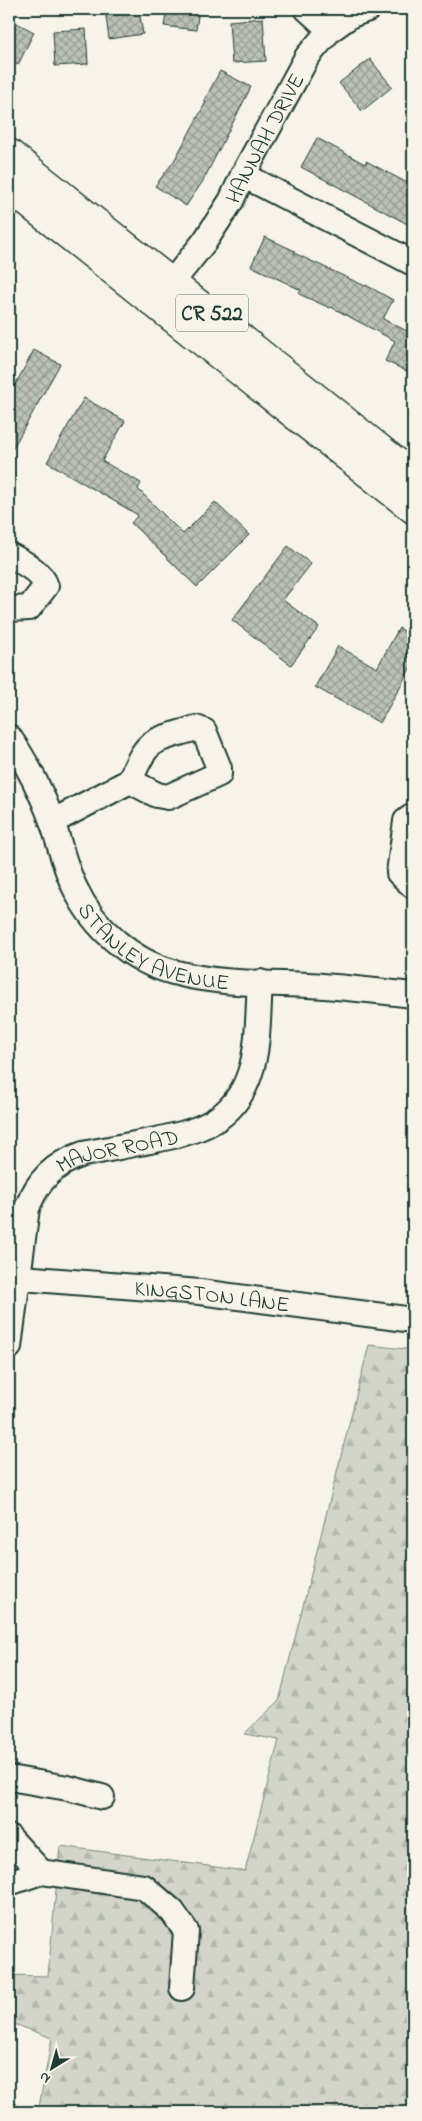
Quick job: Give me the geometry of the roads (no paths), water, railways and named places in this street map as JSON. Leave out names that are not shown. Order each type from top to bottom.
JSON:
[{"type":"main road","name":"CR 522","points":[[9,152],[173,281],[413,475]]},
{"type":"main road","name":"CR 522","points":[[9,188],[413,509]]},
{"type":"street","points":[[307,9],[330,30]]},
{"type":"street","name":"HANNAH DRIVE","points":[[173,281],[204,241],[231,201],[243,175],[307,57],[330,30],[351,16],[368,9]]},
{"type":"street","points":[[243,175],[413,263]]},
{"type":"street","points":[[9,555],[29,567],[45,581],[46,586],[28,608],[9,609]]},
{"type":"street","name":"STANLEY AVENUE","points":[[9,736],[20,752],[52,822],[75,888],[90,913],[108,934],[127,950],[172,972],[226,981],[336,986],[413,995]]},
{"type":"street","points":[[52,822],[130,781]]},
{"type":"street","points":[[413,816],[406,821],[399,873],[413,886]]},
{"type":"street","name":"MAJOR ROAD","points":[[9,1347],[13,1277],[27,1208],[33,1193],[54,1168],[68,1159],[83,1154],[188,1133],[206,1127],[221,1117],[234,1104],[244,1089],[251,1072],[260,982]]},
{"type":"street","name":"KINGSTON LANE","points":[[13,1277],[200,1292],[413,1320]]},
{"type":"street","points":[[9,1778],[68,1788],[102,1797]]},
{"type":"street","points":[[9,1838],[40,1872]]},
{"type":"street","points":[[9,1883],[40,1872],[144,1887],[172,1910],[186,1931],[182,1988]]}]
